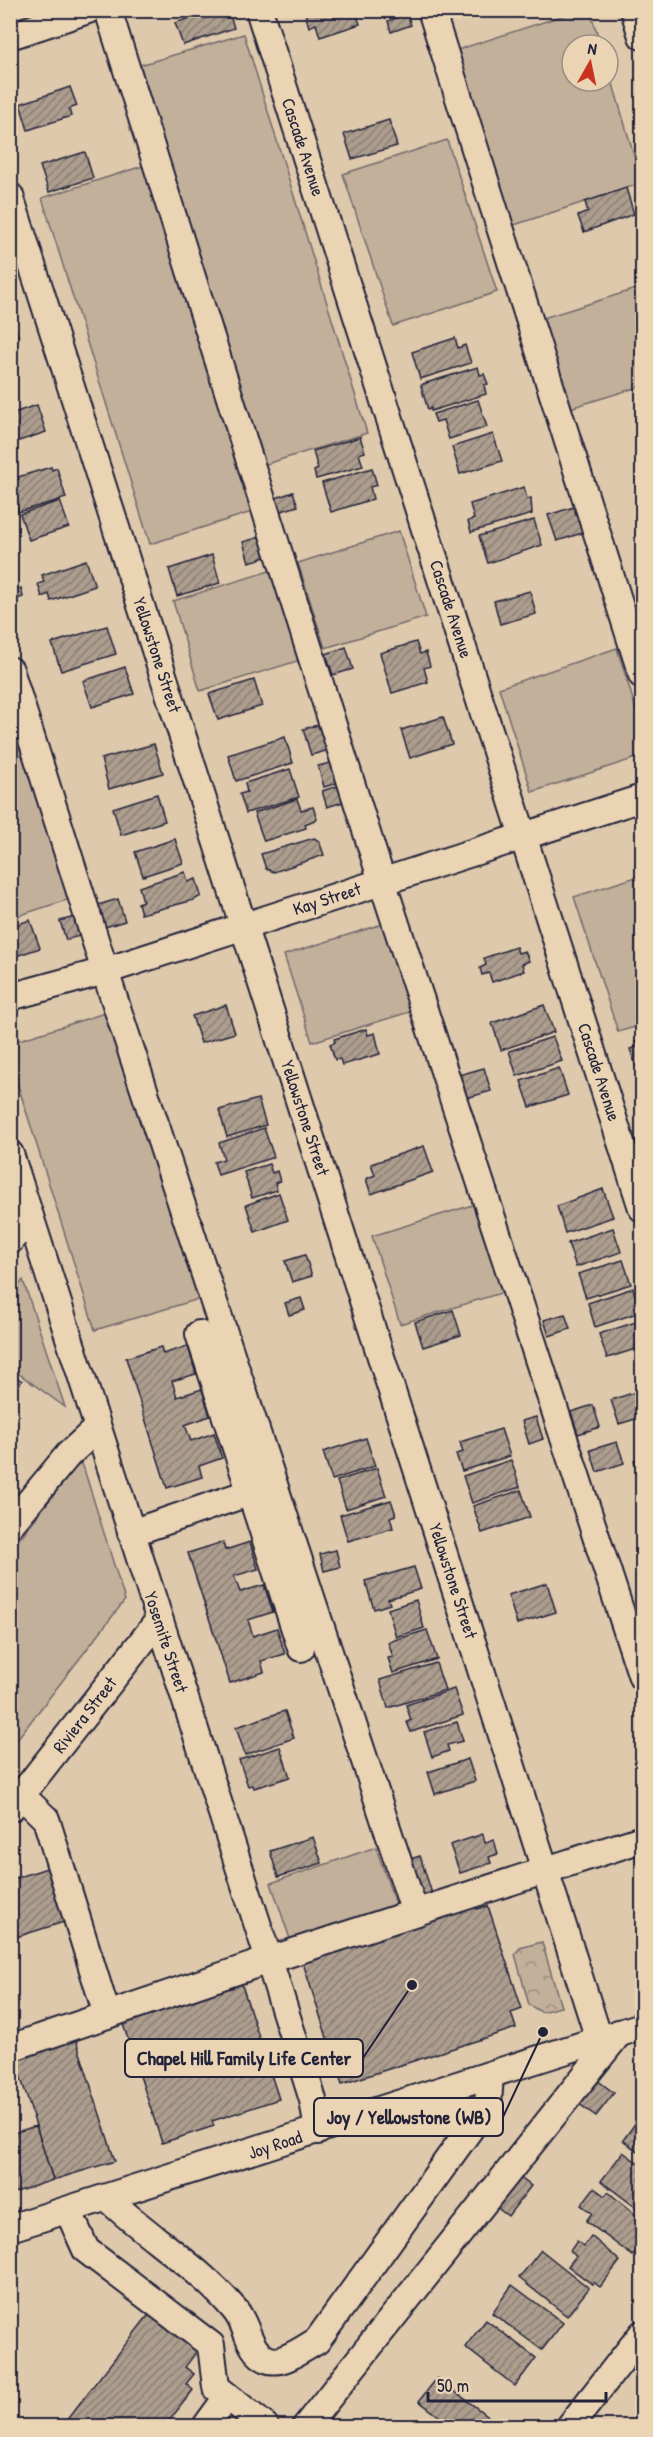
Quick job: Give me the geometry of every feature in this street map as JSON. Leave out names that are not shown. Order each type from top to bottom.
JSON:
[{"type":"street","points":[[10,36],[88,10]]},
{"type":"street","points":[[108,10],[382,880],[642,1677]]},
{"type":"street","name":"Cascade Avenue","points":[[259,10],[642,1209]]},
{"type":"street","points":[[431,10],[642,675]]},
{"type":"street","points":[[634,10],[642,36]]},
{"type":"street","name":"Yellowstone Street","points":[[10,196],[545,1870],[620,2032]]},
{"type":"street","points":[[10,670],[105,971],[415,1913]]},
{"type":"street","name":"Kay Street","points":[[10,997],[105,971],[524,834],[642,798]]},
{"type":"street","name":"Yosemite Street","points":[[10,1154],[269,1960],[313,2100],[318,2131]]},
{"type":"street","points":[[10,1241],[30,1217]]},
{"type":"street","points":[[200,1334],[301,1648]]},
{"type":"street","points":[[10,1525],[68,1455],[97,1428]]},
{"type":"street","points":[[131,1533],[251,1492]]},
{"type":"street","name":"Riviera Street","points":[[16,1802],[159,1620]]},
{"type":"street","points":[[16,1802],[46,1819],[107,2015]]},
{"type":"street","points":[[10,2048],[269,1960],[642,1839]]},
{"type":"street","points":[[306,2427],[620,2032]]},
{"type":"street","name":"Joy Road","points":[[10,2228],[318,2131],[620,2032]]},
{"type":"street","points":[[107,2198],[132,2222],[176,2256],[236,2311],[258,2355],[270,2361],[282,2360],[317,2341],[488,2104],[490,2075]]},
{"type":"street","points":[[68,2210],[86,2250],[211,2345],[216,2387],[265,2427]]},
{"type":"street","points":[[570,2427],[642,2334]]},
{"type":"street","points":[[206,2427],[227,2397]]},
{"type":"green space","points":[[577,11],[590,11],[597,33],[560,33],[560,93],[616,93],[642,183],[508,227],[451,52]]},
{"type":"green space","points":[[244,34],[367,433],[263,465],[140,65]]},
{"type":"green space","points":[[447,140],[497,292],[393,326],[343,174]]},
{"type":"green space","points":[[146,165],[255,511],[150,544],[42,198]]},
{"type":"green space","points":[[642,287],[642,386],[567,409],[540,319]]},
{"type":"green space","points":[[399,531],[426,617],[325,648],[298,563]]},
{"type":"green space","points":[[279,568],[307,658],[200,691],[173,601]]},
{"type":"green space","points":[[617,648],[642,729],[642,756],[532,792],[499,688]]},
{"type":"green space","points":[[10,712],[70,899],[11,918],[10,918]]},
{"type":"green space","points":[[642,875],[642,1025],[618,1032],[574,897]]},
{"type":"green space","points":[[389,922],[416,1010],[312,1042],[284,955]]},
{"type":"green space","points":[[108,1012],[199,1299],[95,1330],[11,1063],[10,1043]]},
{"type":"green space","points":[[492,1199],[520,1287],[400,1324],[372,1236]]},
{"type":"green space","points":[[23,1280],[65,1407],[11,1368],[11,1296]]},
{"type":"green space","points":[[79,1462],[83,1466],[125,1600],[11,1747],[11,1550]]},
{"type":"green space","points":[[376,1847],[396,1906],[291,1942],[271,1883]]},
{"type":"green space","points":[[542,1942],[561,2007],[541,2012],[529,2005],[515,1954],[520,1948]]},
{"type":"building","points":[[213,10],[229,12],[234,28],[183,45],[175,23]]},
{"type":"building","points":[[304,10],[355,10],[360,24],[320,37],[316,24],[309,27]]},
{"type":"building","points":[[502,10],[527,10],[505,18]]},
{"type":"building","points":[[407,14],[411,25],[391,32],[388,21]]},
{"type":"building","points":[[70,87],[77,106],[69,109],[71,116],[28,130],[20,104]]},
{"type":"building","points":[[389,120],[397,146],[352,159],[344,134]]},
{"type":"building","points":[[85,152],[93,178],[49,192],[40,166]]},
{"type":"building","points":[[626,188],[634,214],[584,232],[578,216],[588,212],[585,202]]},
{"type":"building","points":[[10,313],[19,338],[10,341]]},
{"type":"building","points":[[455,338],[458,348],[465,345],[471,363],[420,379],[412,352]]},
{"type":"building","points":[[478,367],[480,375],[484,374],[488,384],[484,385],[486,394],[428,410],[421,386],[423,384]]},
{"type":"building","points":[[478,400],[487,427],[449,439],[443,420],[436,422],[433,414]]},
{"type":"building","points":[[37,405],[46,432],[10,444],[10,414]]},
{"type":"building","points":[[493,434],[502,461],[460,474],[452,447]]},
{"type":"building","points":[[360,437],[365,452],[359,454],[363,466],[316,479],[314,471],[318,469],[313,451]]},
{"type":"building","points":[[51,467],[52,470],[57,468],[66,498],[18,512],[10,482],[19,479],[18,477]]},
{"type":"building","points":[[372,468],[377,485],[370,487],[373,499],[331,512],[322,483]]},
{"type":"building","points":[[524,487],[527,499],[531,498],[532,514],[471,532],[468,521],[474,519],[470,504]]},
{"type":"building","points":[[293,492],[298,506],[278,512],[273,499]]},
{"type":"building","points":[[60,501],[69,527],[29,540],[20,514]]},
{"type":"building","points":[[574,507],[582,533],[557,541],[548,515]]},
{"type":"building","points":[[534,520],[542,545],[488,563],[479,536]]},
{"type":"building","points":[[267,535],[273,555],[249,562],[243,542]]},
{"type":"building","points":[[212,555],[220,583],[177,596],[169,569]]},
{"type":"building","points":[[86,560],[95,586],[51,601],[49,594],[42,597],[38,584],[44,582],[42,575]]},
{"type":"building","points":[[21,588],[23,597],[13,600],[11,591]]},
{"type":"building","points":[[530,591],[536,614],[500,624],[494,601]]},
{"type":"building","points":[[107,626],[116,654],[61,671],[52,643]]},
{"type":"building","points":[[416,642],[420,654],[426,652],[430,666],[424,668],[428,682],[392,693],[380,653]]},
{"type":"building","points":[[346,647],[353,669],[333,675],[326,654]]},
{"type":"building","points":[[125,667],[134,694],[92,707],[83,681]]},
{"type":"building","points":[[254,680],[262,706],[218,720],[209,694]]},
{"type":"building","points":[[443,717],[452,744],[410,758],[401,730]]},
{"type":"building","points":[[325,723],[333,749],[311,755],[303,729]]},
{"type":"building","points":[[285,737],[293,763],[236,781],[228,755]]},
{"type":"building","points":[[154,744],[163,773],[109,789],[101,759]]},
{"type":"building","points":[[338,761],[343,781],[324,787],[318,766]]},
{"type":"building","points":[[290,769],[299,797],[246,813],[240,794],[247,792],[245,783]]},
{"type":"building","points":[[344,784],[349,800],[327,807],[322,791]]},
{"type":"building","points":[[157,794],[165,821],[121,835],[113,808]]},
{"type":"building","points":[[297,799],[301,810],[313,807],[317,819],[305,824],[306,828],[264,841],[254,813]]},
{"type":"building","points":[[314,838],[319,841],[324,855],[274,872],[266,869],[261,854]]},
{"type":"building","points":[[175,839],[183,863],[143,876],[135,852]]},
{"type":"building","points":[[185,872],[188,882],[196,879],[201,896],[194,900],[141,914],[138,903],[143,901],[139,887]]},
{"type":"building","points":[[118,899],[125,921],[105,927],[98,905]]},
{"type":"building","points":[[82,915],[87,933],[66,940],[60,921]]},
{"type":"building","points":[[30,920],[40,948],[10,958],[10,927]]},
{"type":"building","points":[[516,947],[518,953],[525,951],[529,961],[522,964],[524,971],[492,982],[489,973],[482,975],[480,968],[486,965],[484,958]]},
{"type":"building","points":[[226,1005],[235,1033],[201,1043],[192,1016]]},
{"type":"building","points":[[544,1005],[554,1032],[501,1050],[492,1023]]},
{"type":"building","points":[[366,1029],[368,1035],[375,1033],[380,1054],[342,1065],[340,1059],[335,1060],[330,1044],[335,1042],[334,1039]]},
{"type":"building","points":[[553,1037],[562,1061],[517,1076],[509,1051]]},
{"type":"building","points":[[642,1039],[642,1064],[636,1066],[630,1049],[637,1047],[635,1042]]},
{"type":"building","points":[[484,1068],[491,1091],[466,1098],[459,1075]]},
{"type":"building","points":[[559,1068],[568,1095],[530,1107],[521,1081]]},
{"type":"building","points":[[258,1099],[266,1125],[227,1137],[219,1110]]},
{"type":"building","points":[[264,1128],[274,1157],[218,1175],[214,1162],[224,1159],[219,1143]]},
{"type":"building","points":[[424,1146],[433,1172],[371,1194],[366,1179],[375,1175],[371,1164]]},
{"type":"building","points":[[269,1164],[272,1173],[277,1171],[280,1181],[275,1183],[277,1190],[252,1198],[244,1172]]},
{"type":"building","points":[[603,1189],[613,1217],[565,1233],[557,1206]]},
{"type":"building","points":[[279,1193],[288,1220],[255,1232],[246,1205]]},
{"type":"building","points":[[613,1228],[621,1252],[576,1267],[568,1243]]},
{"type":"building","points":[[305,1255],[312,1276],[292,1282],[285,1261]]},
{"type":"building","points":[[623,1260],[631,1284],[586,1298],[578,1274]]},
{"type":"building","points":[[633,1288],[640,1312],[595,1327],[588,1303]]},
{"type":"building","points":[[301,1298],[305,1310],[289,1315],[285,1303]]},
{"type":"building","points":[[453,1310],[461,1335],[423,1347],[415,1322]]},
{"type":"building","points":[[565,1314],[570,1329],[549,1336],[544,1320]]},
{"type":"building","points":[[642,1320],[642,1347],[607,1358],[599,1334]]},
{"type":"building","points":[[188,1346],[196,1374],[172,1381],[177,1397],[202,1389],[210,1416],[185,1425],[191,1441],[214,1433],[222,1458],[199,1466],[202,1477],[167,1488],[126,1358],[161,1347],[163,1354]]},
{"type":"building","points":[[10,1373],[22,1381],[10,1396]]},
{"type":"building","points":[[642,1390],[642,1417],[619,1424],[611,1400]]},
{"type":"building","points":[[593,1405],[600,1427],[578,1434],[571,1412]]},
{"type":"building","points":[[536,1417],[543,1439],[529,1444],[522,1421]]},
{"type":"building","points":[[501,1429],[510,1456],[462,1471],[456,1454],[463,1452],[460,1442]]},
{"type":"building","points":[[366,1438],[375,1466],[332,1480],[323,1452]]},
{"type":"building","points":[[617,1442],[624,1463],[597,1472],[590,1450]]},
{"type":"building","points":[[642,1457],[642,1487],[634,1460]]},
{"type":"building","points":[[511,1460],[520,1487],[472,1503],[463,1476]]},
{"type":"building","points":[[377,1468],[386,1496],[346,1509],[337,1481]]},
{"type":"building","points":[[521,1490],[530,1517],[482,1533],[473,1506]]},
{"type":"building","points":[[391,1500],[396,1515],[390,1517],[393,1528],[348,1541],[340,1515]]},
{"type":"building","points":[[223,1542],[225,1550],[250,1542],[258,1569],[234,1576],[240,1592],[264,1585],[273,1612],[248,1620],[253,1636],[277,1628],[285,1654],[261,1661],[264,1672],[230,1683],[188,1553]]},
{"type":"building","points":[[336,1550],[340,1567],[324,1571],[320,1554]]},
{"type":"building","points":[[414,1567],[421,1589],[388,1599],[390,1604],[374,1609],[365,1581]]},
{"type":"building","points":[[547,1583],[556,1612],[517,1624],[508,1595]]},
{"type":"building","points":[[416,1600],[424,1628],[396,1637],[388,1609]]},
{"type":"building","points":[[427,1630],[437,1659],[393,1673],[388,1658],[393,1657],[388,1642]]},
{"type":"building","points":[[436,1663],[445,1690],[388,1708],[380,1680]]},
{"type":"building","points":[[454,1689],[463,1715],[411,1732],[407,1722],[411,1720],[406,1705]]},
{"type":"building","points":[[285,1711],[294,1738],[245,1755],[236,1727]]},
{"type":"building","points":[[457,1722],[463,1741],[447,1745],[449,1751],[432,1757],[424,1732]]},
{"type":"building","points":[[280,1747],[290,1777],[254,1788],[253,1785],[248,1786],[239,1760]]},
{"type":"building","points":[[468,1759],[475,1781],[435,1794],[428,1772]]},
{"type":"building","points":[[483,1834],[485,1843],[494,1840],[498,1854],[489,1857],[491,1863],[460,1873],[450,1845]]},
{"type":"building","points":[[313,1837],[322,1863],[278,1877],[270,1851]]},
{"type":"building","points":[[420,1856],[433,1897],[414,1903],[401,1862]]},
{"type":"building","points":[[47,1868],[64,1922],[13,1938],[10,1930],[10,1880]]},
{"type":"building","points":[[475,1904],[477,1909],[488,1906],[522,2009],[511,2013],[516,2028],[342,2084],[302,1960]]},
{"type":"building","points":[[241,1982],[279,2099],[212,2121],[214,2126],[162,2143],[122,2021]]},
{"type":"building","points":[[75,2037],[115,2161],[53,2180],[14,2056]]},
{"type":"building","points":[[593,2077],[614,2093],[596,2116],[575,2101]]},
{"type":"building","points":[[642,2114],[642,2155],[623,2140]]},
{"type":"building","points":[[36,2126],[53,2180],[10,2194],[10,2134]]},
{"type":"building","points":[[623,2152],[642,2166],[642,2212],[601,2181]]},
{"type":"building","points":[[514,2173],[531,2186],[508,2216],[491,2203]]},
{"type":"building","points":[[594,2188],[605,2196],[608,2192],[642,2220],[642,2244],[633,2256],[586,2221],[592,2213],[581,2205]]},
{"type":"building","points":[[591,2236],[620,2261],[600,2287],[593,2282],[592,2284],[568,2266],[576,2256],[570,2251],[577,2241],[584,2246]]},
{"type":"building","points":[[541,2250],[589,2288],[567,2316],[519,2278]]},
{"type":"building","points":[[512,2285],[563,2323],[542,2350],[492,2313]]},
{"type":"building","points":[[150,2313],[198,2350],[185,2367],[194,2374],[186,2384],[193,2390],[165,2426],[62,2426]]},
{"type":"building","points":[[486,2320],[536,2358],[515,2386],[465,2347]]},
{"type":"building","points":[[437,2378],[490,2418],[484,2426],[452,2426],[419,2401]]},
{"type":"place","name":"Chapel Hill Family Life Center","points":[[412,1985]]},
{"type":"place","name":"Joy / Yellowstone (WB)","points":[[543,2032]]}]
